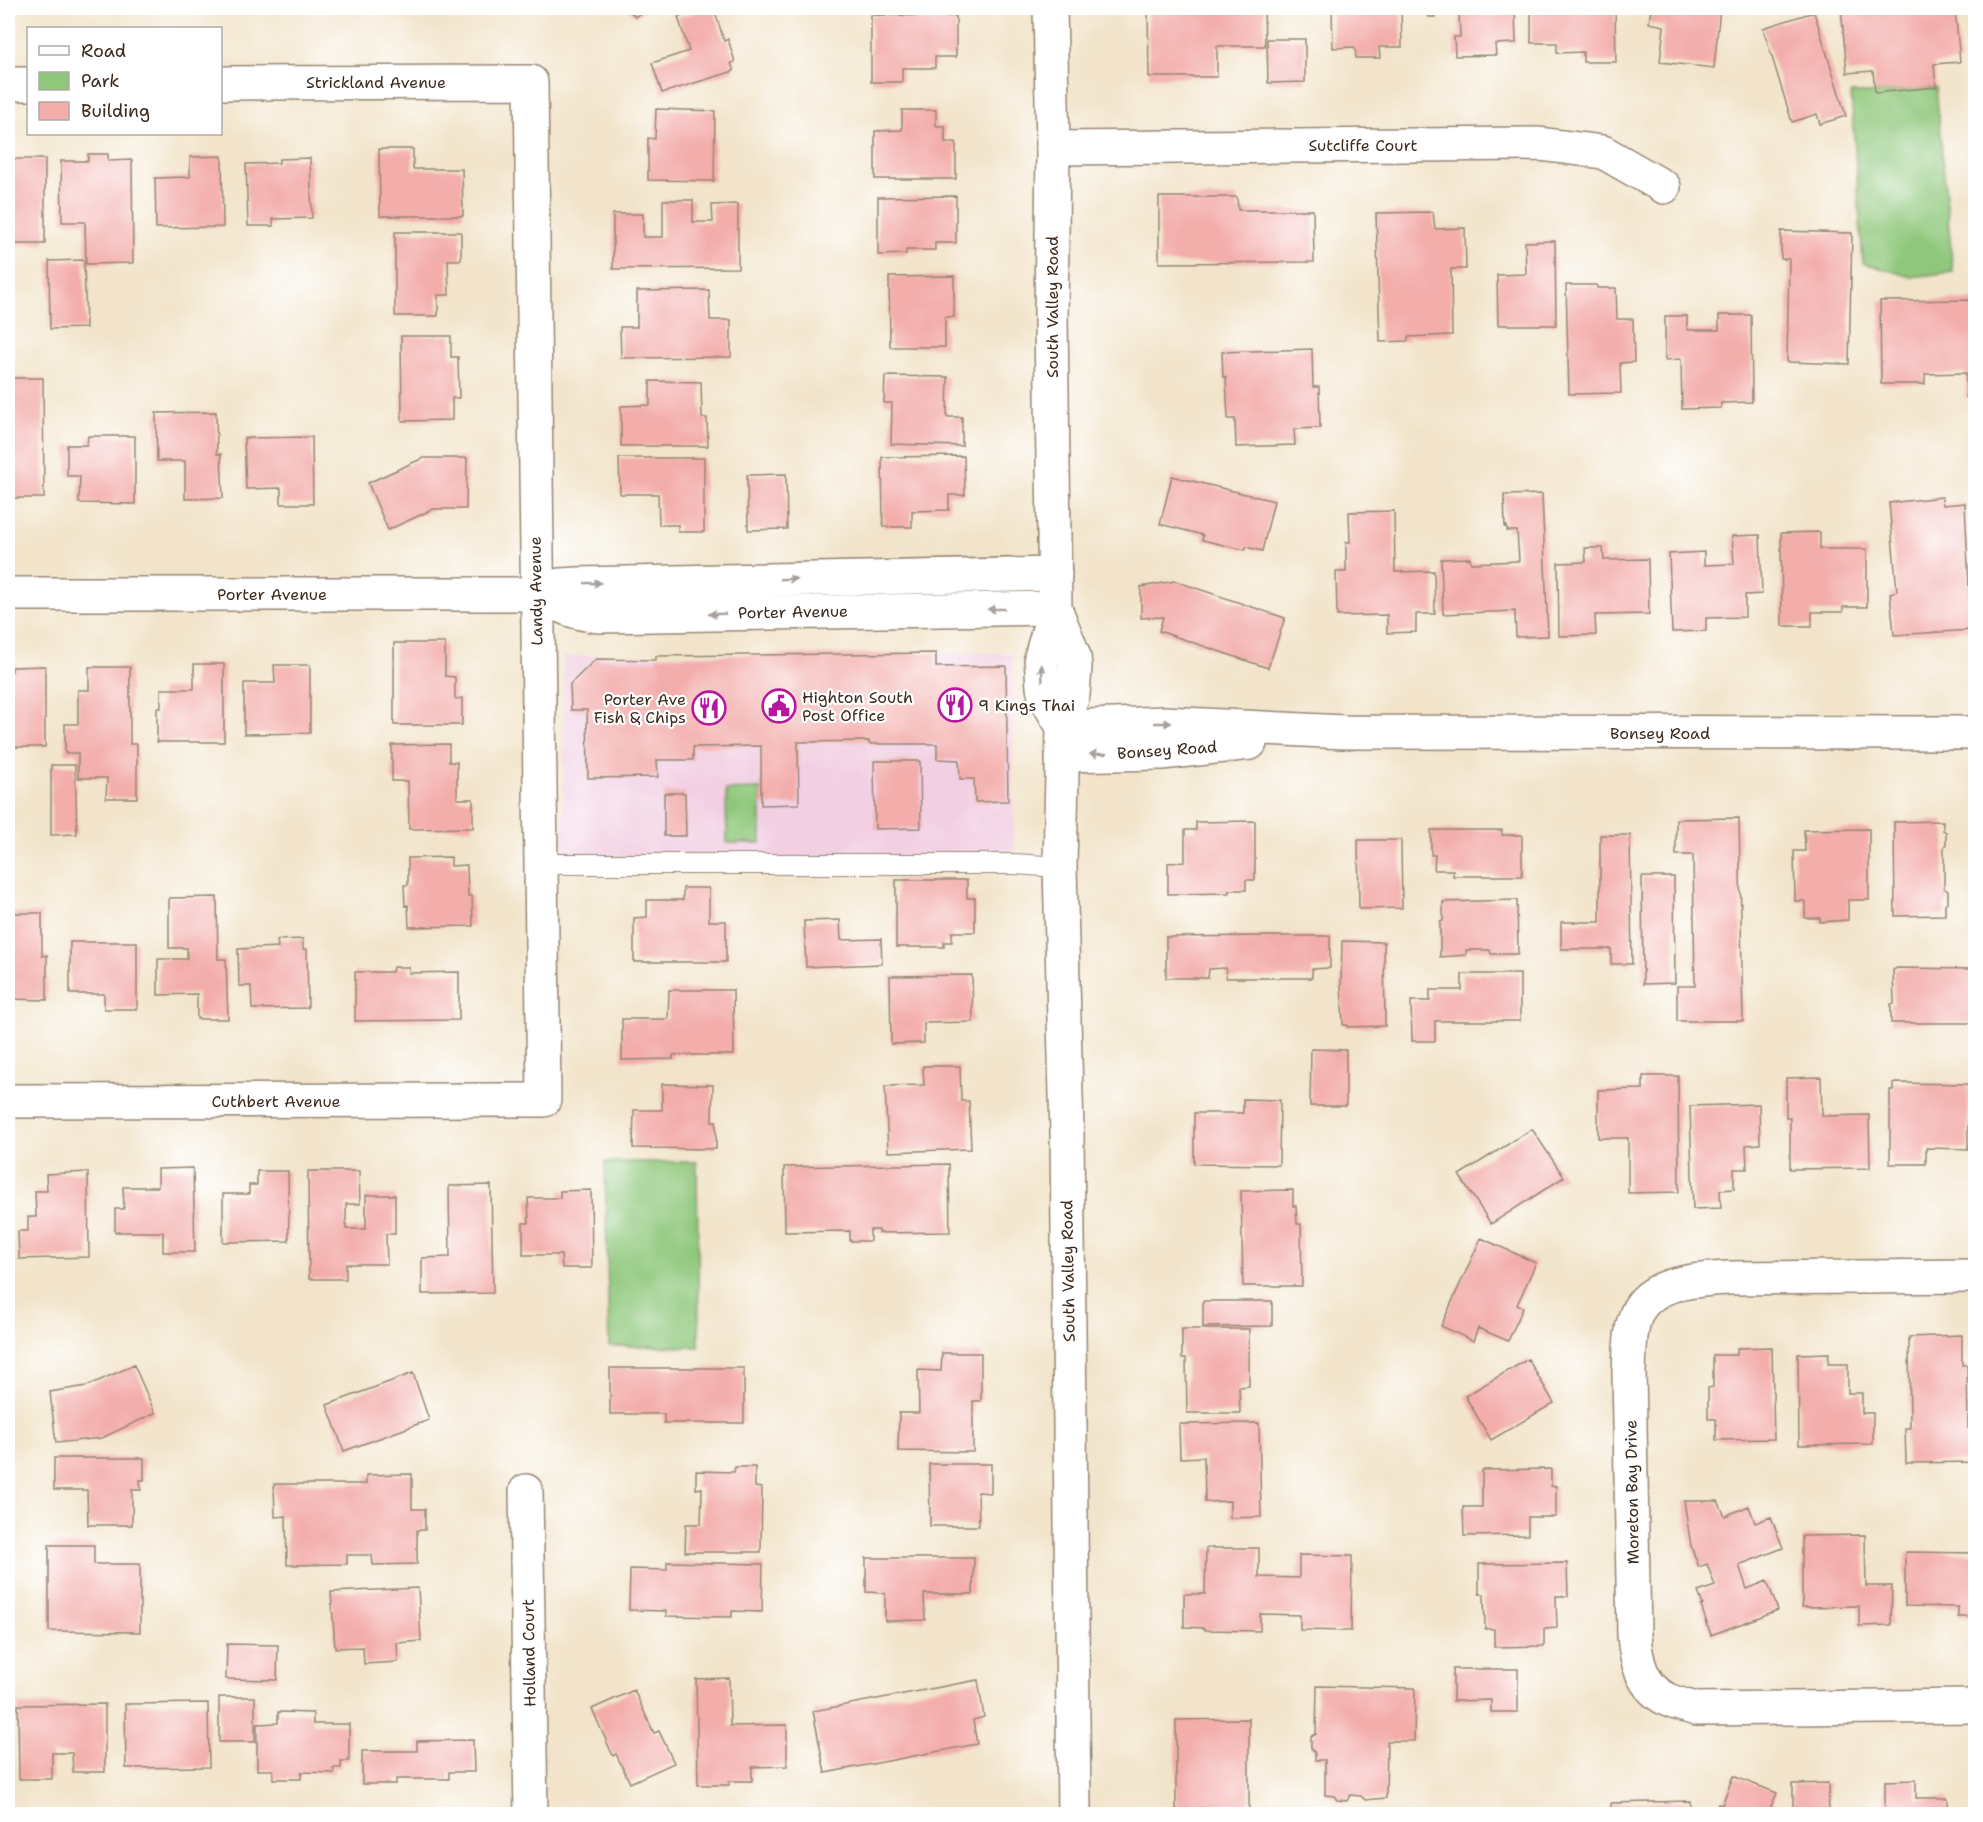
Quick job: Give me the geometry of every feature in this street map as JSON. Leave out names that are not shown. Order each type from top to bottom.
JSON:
[{"type":"street","name":"South Valley Road","points":[[1050,8],[1053,148],[1051,319],[1054,608],[1074,656],[1075,668],[1073,695],[1062,741],[1060,867],[1066,1133],[1074,1815]]},
{"type":"street","name":"Strickland Avenue","points":[[222,83],[531,82]]},
{"type":"street","name":"Landy Avenue","points":[[531,82],[544,1101]]},
{"type":"street","points":[[8,84],[27,84]]},
{"type":"street","name":"Sutcliffe Court","points":[[1053,148],[1539,144],[1603,152],[1664,187]]},
{"type":"street","name":"Porter Avenue","points":[[8,594],[536,594],[560,585],[578,584],[1055,574]]},
{"type":"street","name":"Porter Avenue","points":[[536,594],[562,608],[599,616],[1054,608]]},
{"type":"street","name":"Bonsey Road","points":[[1062,741],[1162,753],[1344,732],[1976,733]]},
{"type":"street","name":"Cuthbert Avenue","points":[[8,1101],[544,1101]]},
{"type":"street","name":"Moreton Bay Drive","points":[[1976,1276],[1729,1278],[1697,1280],[1666,1286],[1647,1300],[1634,1318],[1630,1341],[1629,1372],[1634,1635],[1636,1661],[1647,1682],[1666,1700],[1696,1709],[1976,1706]]},
{"type":"street","name":"Holland Court","points":[[526,1491],[531,1815]]},
{"type":"lane","points":[[540,864],[1014,864],[1060,867]]},
{"type":"shaded area","points":[[1013,653],[1014,864],[563,864],[564,656]]},
{"type":"green space","points":[[1936,87],[1953,272],[1911,277],[1863,263],[1851,93]]},
{"type":"green space","points":[[761,789],[761,843],[727,843],[726,790]]},
{"type":"green space","points":[[605,1162],[697,1162],[699,1347],[609,1346]]},
{"type":"building","points":[[627,8],[647,8],[635,17]]},
{"type":"building","points":[[714,8],[724,41],[728,39],[735,62],[731,63],[734,71],[662,93],[652,63],[689,51],[678,17]]},
{"type":"building","points":[[718,8],[730,8],[722,13]]},
{"type":"building","points":[[1264,8],[1265,46],[1217,46],[1217,77],[1149,77],[1148,9]]},
{"type":"building","points":[[1332,8],[1401,8],[1402,47],[1379,47],[1380,58],[1356,58],[1355,47],[1333,48]]},
{"type":"building","points":[[1429,8],[1515,8],[1516,43],[1495,44],[1496,55],[1455,56],[1454,37],[1460,37],[1459,11],[1434,12],[1435,17],[1429,17]]},
{"type":"building","points":[[1531,8],[1615,8],[1616,62],[1583,62],[1583,52],[1557,53],[1557,43],[1531,43]]},
{"type":"building","points":[[1651,8],[1720,8],[1714,68],[1660,62],[1664,26],[1649,23]]},
{"type":"building","points":[[1841,8],[1955,8],[1960,62],[1934,64],[1936,87],[1875,93],[1873,71],[1847,73]]},
{"type":"building","points":[[1814,12],[1846,116],[1820,124],[1817,114],[1792,122],[1763,28]]},
{"type":"building","points":[[871,15],[956,16],[956,57],[935,57],[935,68],[902,68],[902,82],[871,82]]},
{"type":"building","points":[[1267,39],[1305,39],[1305,82],[1268,83]]},
{"type":"building","points":[[656,109],[715,111],[714,181],[648,180],[648,138],[655,139]]},
{"type":"building","points":[[902,110],[936,110],[936,126],[945,126],[945,142],[956,142],[956,179],[875,179],[875,131],[902,130]]},
{"type":"building","points":[[379,149],[413,149],[413,169],[462,169],[463,216],[380,216]]},
{"type":"building","points":[[88,154],[108,154],[108,161],[132,160],[133,263],[86,264],[85,222],[62,222],[61,161],[88,161]]},
{"type":"building","points":[[222,156],[223,227],[156,228],[155,178],[190,177],[190,157]]},
{"type":"building","points":[[310,158],[312,218],[273,219],[273,226],[248,226],[246,164],[279,163],[279,159]]},
{"type":"building","points":[[13,159],[45,159],[45,244],[8,244],[8,176],[13,176]]},
{"type":"building","points":[[956,196],[956,243],[935,243],[935,250],[906,250],[906,254],[878,255],[878,197]]},
{"type":"building","points":[[1159,197],[1237,197],[1238,210],[1313,210],[1314,262],[1159,263]]},
{"type":"building","points":[[663,200],[693,200],[693,222],[713,222],[712,205],[738,204],[738,268],[613,269],[613,214],[643,214],[643,237],[663,237]]},
{"type":"building","points":[[1433,212],[1435,229],[1465,228],[1466,269],[1451,269],[1452,335],[1408,337],[1408,341],[1380,342],[1376,213]]},
{"type":"building","points":[[1781,231],[1852,233],[1849,364],[1787,362],[1789,259],[1781,259]]},
{"type":"building","points":[[395,232],[461,232],[461,260],[448,260],[449,295],[438,295],[438,316],[395,316]]},
{"type":"building","points":[[1555,241],[1556,325],[1498,325],[1497,275],[1526,274],[1525,242]]},
{"type":"building","points":[[84,260],[86,328],[50,329],[49,261]]},
{"type":"building","points":[[954,276],[954,317],[945,317],[945,347],[890,347],[889,277]]},
{"type":"building","points":[[1566,285],[1597,285],[1597,288],[1616,288],[1617,319],[1633,319],[1634,362],[1620,363],[1621,393],[1569,394]]},
{"type":"building","points":[[709,290],[710,320],[731,320],[731,357],[621,358],[620,327],[637,327],[637,291]]},
{"type":"building","points":[[1976,300],[1976,397],[1966,397],[1966,373],[1925,374],[1925,384],[1881,384],[1880,301]]},
{"type":"building","points":[[1719,315],[1751,315],[1752,402],[1721,403],[1721,408],[1682,409],[1681,359],[1665,360],[1665,316],[1687,316],[1687,330],[1719,330]]},
{"type":"building","points":[[401,336],[451,336],[451,357],[458,357],[459,398],[452,398],[452,420],[402,421]]},
{"type":"building","points":[[1312,349],[1313,387],[1319,387],[1320,428],[1294,429],[1295,445],[1236,447],[1235,419],[1228,419],[1222,352]]},
{"type":"building","points":[[885,376],[948,377],[947,417],[962,417],[962,446],[891,444],[892,403],[884,403]]},
{"type":"building","points":[[8,378],[43,378],[44,498],[8,498]]},
{"type":"building","points":[[650,381],[701,382],[702,418],[707,418],[708,446],[621,446],[621,406],[650,405]]},
{"type":"building","points":[[216,412],[217,454],[221,454],[223,498],[185,499],[185,461],[157,461],[156,413]]},
{"type":"building","points":[[88,436],[135,436],[135,504],[79,503],[80,476],[67,476],[67,445],[87,445]]},
{"type":"building","points":[[312,437],[313,504],[281,504],[281,488],[246,489],[244,438]]},
{"type":"building","points":[[964,456],[965,495],[949,495],[949,510],[912,511],[912,527],[883,527],[882,457]]},
{"type":"building","points":[[423,458],[467,458],[466,509],[433,509],[388,530],[368,483]]},
{"type":"building","points":[[619,458],[704,458],[704,532],[678,532],[678,525],[659,525],[658,494],[620,494]]},
{"type":"building","points":[[786,474],[787,529],[748,530],[747,475]]},
{"type":"building","points":[[1172,476],[1274,501],[1262,551],[1246,547],[1245,550],[1202,540],[1203,535],[1160,524]]},
{"type":"building","points":[[1542,494],[1548,636],[1516,637],[1515,611],[1443,614],[1441,559],[1470,558],[1471,563],[1519,561],[1517,531],[1507,531],[1507,526],[1505,527],[1504,495]]},
{"type":"building","points":[[1942,497],[1943,505],[1965,503],[1971,630],[1894,635],[1890,593],[1897,591],[1889,503]]},
{"type":"building","points":[[1394,511],[1395,572],[1434,571],[1435,614],[1416,614],[1416,632],[1387,633],[1387,615],[1337,616],[1336,572],[1346,572],[1346,542],[1350,542],[1349,512]]},
{"type":"building","points":[[1820,532],[1820,549],[1867,549],[1867,607],[1843,607],[1843,612],[1812,612],[1812,626],[1782,626],[1781,533]]},
{"type":"building","points":[[1760,535],[1762,594],[1745,595],[1745,617],[1706,618],[1706,631],[1672,632],[1669,554],[1704,552],[1704,565],[1734,564],[1732,536]]},
{"type":"building","points":[[1585,548],[1603,548],[1604,560],[1648,559],[1649,614],[1595,615],[1596,635],[1559,636],[1558,563],[1586,562]]},
{"type":"building","points":[[1175,581],[1285,618],[1268,668],[1159,631],[1163,617],[1141,618],[1141,587]]},
{"type":"building","points":[[394,643],[445,643],[445,676],[455,677],[455,699],[462,698],[462,725],[394,725]]},
{"type":"building","points":[[936,653],[936,667],[1006,666],[1008,801],[975,802],[974,779],[960,779],[959,760],[937,759],[937,744],[869,744],[869,741],[798,742],[799,804],[761,805],[761,746],[693,747],[693,760],[657,760],[658,777],[588,778],[587,710],[571,710],[570,684],[596,659],[656,660],[656,656]]},
{"type":"building","points":[[194,664],[224,664],[224,742],[157,742],[157,708],[161,708],[161,689],[194,689]]},
{"type":"building","points":[[274,665],[310,665],[310,733],[244,734],[244,683],[275,683]]},
{"type":"building","points":[[45,666],[45,747],[8,747],[8,671],[12,671],[12,667]]},
{"type":"building","points":[[89,667],[130,667],[130,744],[137,744],[137,798],[106,798],[107,778],[78,778],[78,753],[65,753],[65,724],[78,724],[78,690],[89,690]]},
{"type":"building","points":[[449,744],[449,762],[457,762],[457,799],[473,799],[473,828],[409,829],[408,781],[392,781],[392,745]]},
{"type":"building","points":[[874,761],[920,761],[921,828],[875,829]]},
{"type":"building","points":[[51,765],[75,765],[77,834],[51,835]]},
{"type":"building","points":[[664,793],[685,793],[686,836],[664,836]]},
{"type":"building","points":[[1739,818],[1743,1021],[1677,1021],[1677,986],[1695,986],[1693,855],[1676,855],[1676,819]]},
{"type":"building","points":[[1255,821],[1255,880],[1246,880],[1246,890],[1229,890],[1229,893],[1168,894],[1168,863],[1185,862],[1185,830],[1196,830],[1196,822]]},
{"type":"building","points":[[1943,821],[1943,830],[1946,832],[1944,888],[1948,891],[1945,915],[1895,916],[1894,822]]},
{"type":"building","points":[[1869,829],[1869,900],[1848,900],[1848,920],[1820,922],[1820,918],[1805,918],[1805,901],[1795,901],[1794,851],[1805,851],[1804,830]]},
{"type":"building","points":[[1431,830],[1502,830],[1502,835],[1522,835],[1522,876],[1453,876],[1453,870],[1434,870],[1435,855],[1431,855]]},
{"type":"building","points":[[1600,835],[1630,835],[1632,964],[1611,964],[1611,949],[1561,949],[1561,922],[1600,922]]},
{"type":"building","points":[[1358,840],[1401,840],[1402,908],[1359,909]]},
{"type":"building","points":[[451,857],[451,866],[467,865],[468,896],[472,896],[473,926],[409,927],[404,885],[408,885],[408,858]]},
{"type":"building","points":[[1642,877],[1674,877],[1675,983],[1643,984]]},
{"type":"building","points":[[896,880],[967,880],[967,898],[975,898],[975,932],[952,932],[952,942],[944,942],[944,947],[896,947]]},
{"type":"building","points":[[683,888],[709,888],[709,921],[726,921],[726,962],[634,962],[634,918],[647,917],[647,900],[683,900]]},
{"type":"building","points":[[217,897],[218,959],[226,959],[228,1019],[197,1019],[197,994],[158,995],[158,959],[187,959],[187,948],[169,948],[169,898]]},
{"type":"building","points":[[1517,900],[1518,954],[1491,954],[1490,950],[1466,950],[1466,955],[1440,957],[1440,922],[1443,921],[1443,902]]},
{"type":"building","points":[[8,913],[42,913],[42,956],[47,955],[47,1000],[10,999]]},
{"type":"building","points":[[840,920],[841,940],[881,939],[882,964],[806,967],[804,921]]},
{"type":"building","points":[[1330,936],[1330,968],[1312,969],[1312,978],[1226,978],[1226,968],[1209,969],[1208,978],[1166,978],[1166,937]]},
{"type":"building","points":[[303,939],[303,949],[307,949],[308,1008],[252,1009],[251,986],[239,986],[238,949],[278,947],[277,940]]},
{"type":"building","points":[[1342,941],[1384,942],[1385,1026],[1347,1027],[1343,1025]]},
{"type":"building","points":[[70,942],[137,942],[137,1009],[104,1009],[104,994],[70,994]]},
{"type":"building","points":[[393,967],[409,967],[409,973],[459,972],[459,1020],[355,1021],[355,972],[392,972]]},
{"type":"building","points":[[1897,968],[1976,969],[1976,1023],[1891,1023],[1891,1004],[1894,1004],[1893,970]]},
{"type":"building","points":[[1462,974],[1520,974],[1520,1021],[1435,1021],[1435,1041],[1412,1041],[1411,1001],[1430,1001],[1430,990],[1462,990]]},
{"type":"building","points":[[972,975],[973,1022],[924,1023],[924,1043],[891,1044],[890,976]]},
{"type":"building","points":[[669,990],[733,990],[734,1055],[673,1055],[673,1059],[622,1060],[622,1019],[668,1019]]},
{"type":"building","points":[[1311,1049],[1346,1050],[1346,1106],[1310,1106]]},
{"type":"building","points":[[923,1066],[960,1066],[961,1101],[969,1101],[971,1149],[888,1152],[885,1086],[924,1085]]},
{"type":"building","points":[[1643,1076],[1678,1076],[1679,1192],[1628,1193],[1628,1138],[1598,1138],[1598,1090],[1643,1089]]},
{"type":"building","points":[[1821,1077],[1822,1116],[1869,1115],[1870,1168],[1790,1169],[1790,1118],[1786,1118],[1786,1078]]},
{"type":"building","points":[[1893,1083],[1968,1084],[1968,1149],[1926,1148],[1926,1164],[1890,1164],[1890,1090],[1893,1090]]},
{"type":"building","points":[[662,1084],[713,1085],[712,1121],[716,1121],[716,1149],[633,1148],[634,1110],[662,1110]]},
{"type":"building","points":[[1243,1099],[1280,1100],[1279,1165],[1194,1164],[1194,1113],[1243,1113]]},
{"type":"building","points":[[1759,1104],[1760,1144],[1746,1145],[1747,1169],[1734,1169],[1734,1189],[1720,1190],[1721,1208],[1693,1209],[1690,1106]]},
{"type":"building","points":[[1532,1129],[1564,1177],[1491,1224],[1459,1175]]},
{"type":"building","points":[[949,1164],[950,1232],[879,1233],[879,1230],[870,1230],[870,1241],[850,1241],[850,1231],[785,1232],[784,1167]]},
{"type":"building","points":[[193,1168],[195,1252],[163,1252],[163,1232],[115,1232],[115,1209],[124,1209],[123,1187],[158,1187],[158,1169]]},
{"type":"building","points":[[257,1171],[288,1171],[289,1241],[223,1242],[223,1194],[249,1194],[249,1185],[257,1185]]},
{"type":"building","points":[[308,1171],[359,1171],[360,1204],[346,1204],[346,1229],[366,1229],[366,1195],[395,1195],[395,1234],[386,1234],[387,1264],[346,1264],[346,1279],[309,1279]]},
{"type":"building","points":[[88,1172],[89,1257],[19,1259],[18,1231],[28,1231],[28,1217],[36,1217],[35,1191],[47,1191],[46,1174]]},
{"type":"building","points":[[491,1185],[493,1293],[422,1294],[422,1258],[450,1257],[449,1186]]},
{"type":"building","points":[[591,1190],[592,1268],[562,1268],[561,1255],[523,1255],[523,1223],[529,1223],[528,1198],[560,1198],[560,1191]]},
{"type":"building","points":[[1293,1190],[1293,1206],[1296,1206],[1297,1224],[1301,1224],[1302,1286],[1243,1286],[1241,1191]]},
{"type":"building","points":[[1481,1238],[1536,1263],[1517,1305],[1523,1308],[1508,1341],[1478,1328],[1473,1341],[1441,1326]]},
{"type":"building","points":[[1203,1301],[1272,1301],[1272,1326],[1203,1327]]},
{"type":"building","points":[[1182,1329],[1249,1329],[1249,1386],[1239,1387],[1240,1413],[1187,1413],[1186,1358],[1182,1358]]},
{"type":"building","points":[[1962,1335],[1962,1365],[1967,1365],[1968,1428],[1976,1427],[1976,1462],[1906,1463],[1905,1428],[1910,1428],[1909,1337]]},
{"type":"building","points":[[1772,1347],[1774,1439],[1716,1440],[1716,1419],[1708,1419],[1708,1388],[1713,1387],[1713,1355],[1737,1355],[1737,1348]]},
{"type":"building","points":[[942,1353],[981,1353],[981,1401],[973,1401],[973,1452],[898,1451],[899,1413],[919,1413],[918,1370],[941,1371]]},
{"type":"building","points":[[1829,1353],[1828,1364],[1848,1364],[1848,1393],[1862,1393],[1862,1413],[1873,1413],[1873,1444],[1799,1445],[1798,1354]]},
{"type":"building","points":[[1528,1359],[1554,1403],[1491,1440],[1465,1396]]},
{"type":"building","points":[[134,1365],[155,1413],[102,1438],[56,1443],[50,1392],[87,1386]]},
{"type":"building","points":[[610,1368],[744,1368],[744,1423],[664,1423],[664,1414],[610,1414]]},
{"type":"building","points":[[413,1373],[429,1420],[344,1451],[327,1405]]},
{"type":"building","points":[[1259,1423],[1261,1517],[1230,1518],[1230,1501],[1205,1502],[1204,1457],[1180,1458],[1179,1424]]},
{"type":"building","points":[[54,1458],[144,1458],[144,1480],[140,1480],[141,1490],[132,1490],[132,1525],[88,1525],[87,1490],[54,1490]]},
{"type":"building","points":[[929,1464],[991,1464],[991,1493],[978,1492],[979,1526],[930,1526]]},
{"type":"building","points":[[735,1467],[755,1467],[755,1487],[762,1488],[761,1552],[685,1552],[686,1524],[701,1524],[702,1488],[696,1489],[696,1471],[734,1472]]},
{"type":"building","points":[[1551,1469],[1551,1486],[1556,1486],[1556,1517],[1528,1517],[1528,1535],[1464,1536],[1463,1507],[1482,1507],[1482,1470]]},
{"type":"building","points":[[412,1474],[412,1509],[425,1509],[425,1530],[417,1530],[417,1564],[373,1565],[372,1555],[347,1555],[347,1564],[287,1565],[286,1516],[275,1517],[274,1484],[366,1484],[366,1475]]},
{"type":"building","points":[[1684,1501],[1718,1501],[1725,1516],[1749,1506],[1755,1523],[1771,1517],[1783,1548],[1739,1565],[1747,1589],[1767,1581],[1778,1610],[1711,1635],[1698,1592],[1715,1586],[1707,1564],[1699,1567],[1691,1546]]},
{"type":"building","points":[[1865,1535],[1866,1586],[1892,1586],[1891,1625],[1859,1626],[1859,1606],[1802,1607],[1802,1536]]},
{"type":"building","points":[[49,1545],[94,1545],[94,1564],[140,1564],[140,1632],[49,1631]]},
{"type":"building","points":[[1206,1548],[1259,1548],[1259,1577],[1299,1578],[1299,1555],[1352,1556],[1351,1631],[1300,1630],[1300,1615],[1260,1614],[1260,1631],[1205,1630],[1205,1628],[1184,1627],[1184,1594],[1205,1594]]},
{"type":"building","points":[[1905,1552],[1976,1553],[1976,1617],[1958,1617],[1958,1607],[1905,1606]]},
{"type":"building","points":[[866,1558],[974,1558],[973,1594],[924,1594],[925,1620],[885,1621],[885,1593],[866,1592]]},
{"type":"building","points":[[667,1562],[763,1564],[762,1612],[732,1611],[732,1617],[666,1616],[666,1611],[629,1610],[630,1569],[667,1570]]},
{"type":"building","points":[[1567,1563],[1568,1596],[1556,1596],[1557,1628],[1544,1629],[1544,1646],[1494,1647],[1494,1629],[1485,1629],[1484,1594],[1479,1594],[1479,1564]]},
{"type":"building","points":[[418,1588],[421,1641],[397,1643],[398,1662],[364,1664],[363,1647],[335,1648],[331,1592]]},
{"type":"building","points":[[227,1644],[278,1645],[277,1680],[226,1679]]},
{"type":"building","points":[[1453,1669],[1518,1669],[1518,1712],[1491,1712],[1491,1700],[1453,1701]]},
{"type":"building","points":[[729,1678],[730,1726],[787,1725],[787,1766],[752,1767],[752,1781],[729,1781],[729,1785],[698,1785],[696,1679]]},
{"type":"building","points":[[978,1680],[984,1717],[973,1720],[977,1744],[825,1773],[813,1711]]},
{"type":"building","points":[[1317,1686],[1415,1688],[1414,1741],[1387,1741],[1386,1798],[1365,1800],[1361,1796],[1350,1795],[1347,1801],[1325,1795],[1325,1760],[1315,1760],[1315,1753],[1311,1748],[1311,1737],[1316,1734]]},
{"type":"building","points":[[634,1690],[654,1733],[659,1731],[674,1763],[630,1783],[616,1754],[613,1756],[592,1709]]},
{"type":"building","points":[[219,1697],[255,1697],[255,1742],[219,1742]]},
{"type":"building","points":[[208,1703],[209,1767],[126,1768],[125,1704]]},
{"type":"building","points":[[105,1704],[105,1772],[73,1772],[72,1753],[52,1753],[52,1779],[19,1779],[18,1705]]},
{"type":"building","points":[[278,1712],[313,1713],[313,1724],[349,1724],[349,1761],[341,1761],[341,1768],[333,1768],[334,1773],[301,1772],[301,1779],[273,1779],[273,1770],[257,1770],[257,1724],[278,1723]]},
{"type":"building","points":[[1249,1719],[1249,1812],[1176,1814],[1176,1720]]},
{"type":"building","points":[[473,1740],[474,1772],[449,1772],[449,1779],[396,1779],[396,1784],[362,1784],[362,1751],[417,1751],[417,1741]]},
{"type":"building","points":[[1733,1776],[1777,1793],[1768,1814],[1714,1814],[1718,1804],[1722,1805]]},
{"type":"building","points":[[1916,1780],[1916,1798],[1948,1798],[1948,1814],[1885,1814],[1885,1781]]},
{"type":"building","points":[[1828,1783],[1829,1814],[1793,1814],[1793,1784]]},
{"type":"building","points":[[1690,1801],[1690,1814],[1611,1814],[1611,1803]]},
{"type":"place","name":"9 Kings Thai","points":[[955,705]]},
{"type":"place","name":"Highton South Post Office","points":[[779,706]]},
{"type":"place","name":"Porter Ave Fish & Chips","points":[[709,708]]}]
